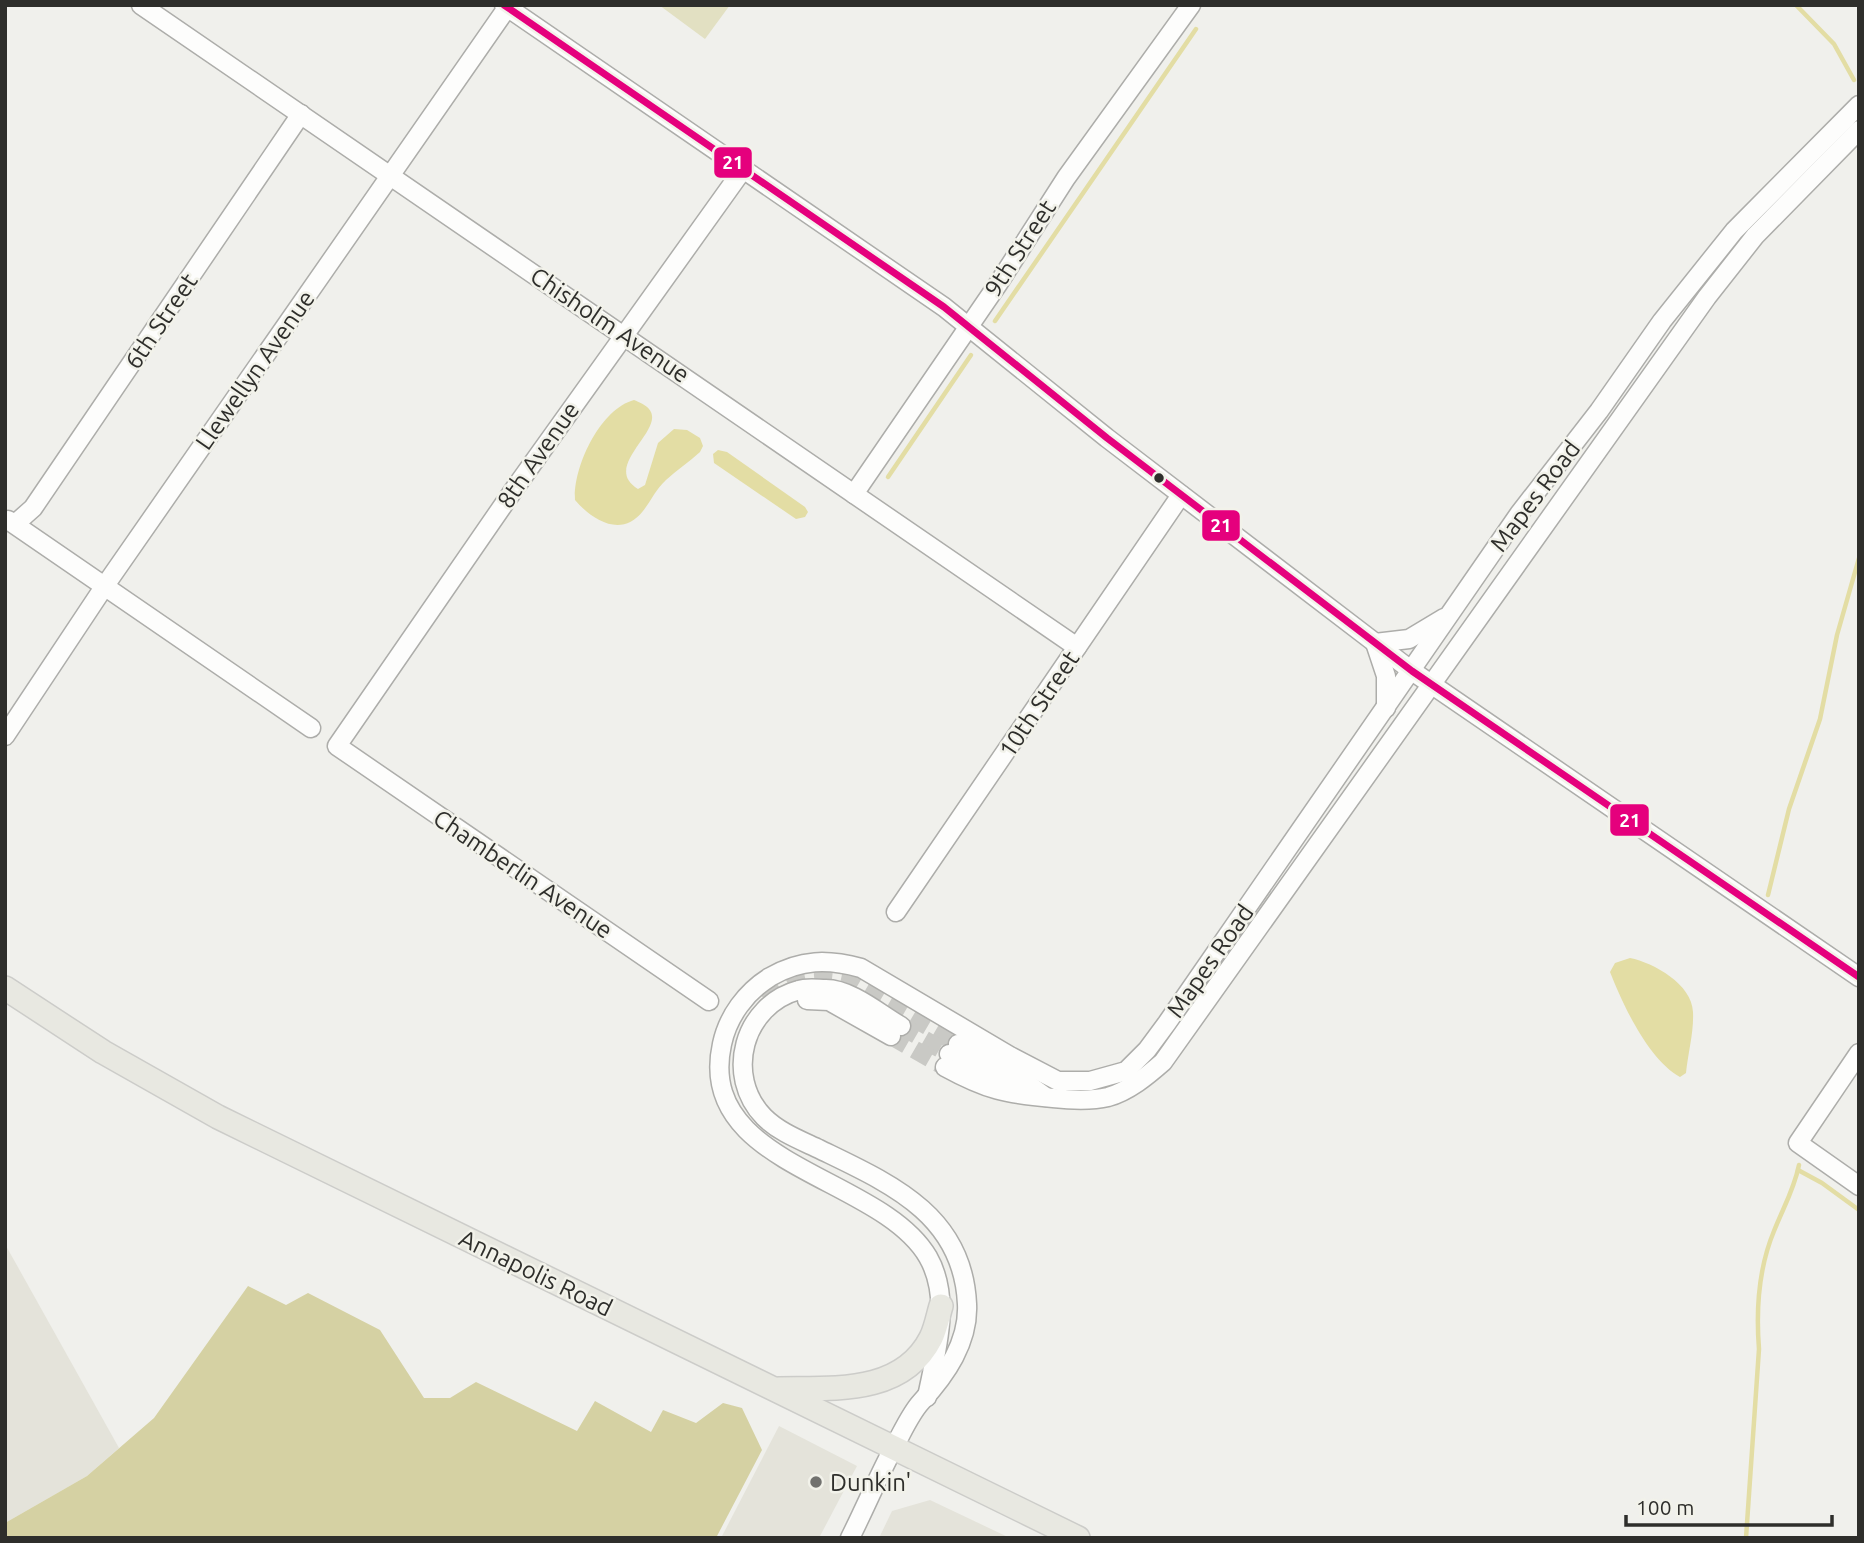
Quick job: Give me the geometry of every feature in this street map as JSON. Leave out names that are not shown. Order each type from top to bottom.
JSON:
[{"type":"main road","name":"Annapolis Road","points":[[5,988],[103,1052],[210,1112],[1078,1538]]},
{"type":"main road","points":[[774,1389],[857,1387],[885,1381],[914,1359],[931,1339],[941,1306]]},
{"type":"street","name":"Chisholm Avenue","points":[[141,5],[1077,647]]},
{"type":"street","name":"9th Street","points":[[854,494],[969,327],[1073,167],[1191,5]]},
{"type":"street","points":[[507,6],[744,168],[969,327],[1181,495],[1430,684],[1859,976]]},
{"type":"street","name":"Llewellyn Avenue","points":[[5,736],[104,587],[507,6]]},
{"type":"street","name":"Mapes Road","points":[[927,1397],[939,1340],[941,1306],[938,1280],[930,1261],[905,1228],[768,1149],[738,1121],[729,1106],[719,1059],[729,1021],[743,1000],[764,981],[785,969],[809,961],[837,962],[861,968],[1010,1056],[1058,1081],[1090,1081],[1126,1071],[1147,1050],[1167,1023],[1519,514],[1600,411],[1694,280],[1734,231],[1859,105]]},
{"type":"street","name":"6th Street","points":[[10,521],[33,508],[301,114]]},
{"type":"street","name":"Mapes Road","points":[[1046,1097],[1026,1082],[951,1055],[977,1085],[1002,1093],[1076,1100],[1108,1097],[1141,1081],[1163,1062],[1707,297],[1755,236],[1859,130]]},
{"type":"street","name":"8th Avenue","points":[[337,746],[623,334],[744,168]]},
{"type":"street","name":"10th Street","points":[[896,912],[1181,495]]},
{"type":"street","points":[[10,521],[311,728]]},
{"type":"street","points":[[1375,643],[1409,639],[1450,614]]},
{"type":"street","points":[[1375,643],[1385,676],[1386,708]]},
{"type":"street","name":"Chamberlin Avenue","points":[[337,746],[709,1001]]},
{"type":"street","name":"Mapes Road","points":[[850,1538],[894,1448],[921,1402],[958,1353],[968,1305],[955,1254],[937,1222],[894,1185],[784,1132],[754,1106],[742,1072],[743,1054],[754,1024],[767,1021],[784,1008],[811,998],[829,1001],[896,1031]]},
{"type":"street","points":[[1859,1053],[1798,1143],[1859,1186]]},
{"type":"shaded area","points":[[659,5],[730,5],[705,39]]},
{"type":"shaded area","points":[[634,400],[649,409],[652,418],[650,427],[626,470],[628,480],[638,489],[645,485],[658,443],[674,429],[687,430],[700,438],[703,446],[700,452],[662,484],[635,519],[626,524],[608,524],[590,514],[575,500],[579,472],[591,441],[600,427],[610,415]]},
{"type":"shaded area","points":[[718,450],[727,452],[805,507],[808,512],[805,517],[796,519],[714,463],[713,454]]},
{"type":"shaded area","points":[[1630,958],[1670,976],[1686,992],[1691,1002],[1692,1035],[1686,1073],[1680,1077],[1668,1069],[1647,1045],[1615,985],[1610,972],[1615,963]]},
{"type":"shaded area","points":[[5,1244],[119,1448],[87,1476],[5,1523]]},
{"type":"shaded area","points":[[248,1286],[286,1305],[308,1293],[380,1330],[424,1398],[450,1398],[476,1382],[577,1431],[595,1401],[651,1432],[663,1410],[696,1423],[723,1403],[742,1408],[762,1450],[716,1538],[5,1538],[5,1523],[87,1476],[154,1418]]},
{"type":"shaded area","points":[[779,1426],[857,1466],[819,1538],[721,1538]]},
{"type":"shaded area","points":[[930,1500],[1010,1538],[879,1538],[892,1511]]},
{"type":"waterway","points":[[1796,5],[1834,44],[1854,80]]},
{"type":"waterway","points":[[995,321],[1196,29]]},
{"type":"waterway","points":[[888,477],[971,355]]},
{"type":"waterway","points":[[1768,895],[1789,809],[1820,719],[1837,635],[1859,558]]},
{"type":"waterway","points":[[1746,1538],[1759,1349],[1758,1304],[1762,1274],[1769,1245],[1799,1165]]},
{"type":"waterway","points":[[1798,1170],[1822,1183],[1859,1210]]},
{"type":"tunnel","points":[[767,1001],[796,981],[818,977],[840,979],[852,982],[958,1044]]},
{"type":"tunnel","points":[[901,1026],[949,1054]]},
{"type":"tunnel","points":[[891,1036],[945,1067]]},
{"type":"transit line","name":"21","points":[[504,5],[944,307],[1107,438],[1412,671],[1859,977]]},
{"type":"place","name":"Dunkin'","points":[[816,1482]]}]
